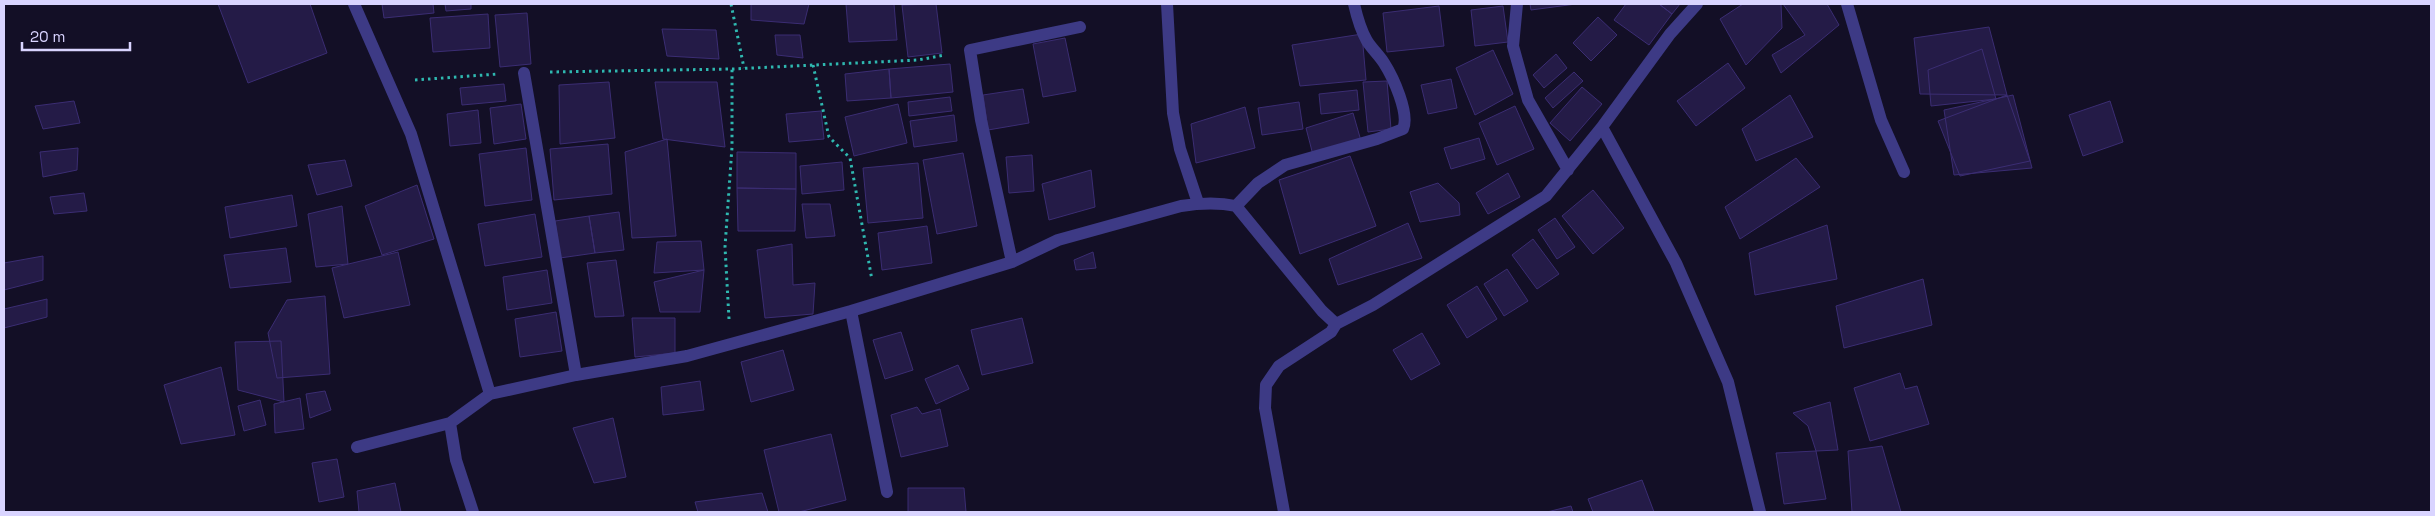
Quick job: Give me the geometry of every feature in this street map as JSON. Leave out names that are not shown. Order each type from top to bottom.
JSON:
[{"type":"street","points":[[354,4],[411,134],[490,394]]},
{"type":"street","points":[[1167,4],[1173,113],[1180,149],[1198,203]]},
{"type":"street","points":[[1236,206],[1258,182],[1284,165],[1377,139],[1403,129],[1406,122],[1396,87],[1384,63],[1368,42],[1359,24],[1354,4]]},
{"type":"street","points":[[1517,4],[1513,46],[1528,100],[1568,170]]},
{"type":"street","points":[[1284,512],[1265,408],[1266,385],[1279,366],[1324,337],[1336,324],[1373,306],[1546,196],[1602,127],[1670,34],[1697,4]]},
{"type":"street","points":[[1847,4],[1881,120],[1904,172]]},
{"type":"street","points":[[1012,262],[981,120],[970,50],[1080,27]]},
{"type":"street","points":[[524,73],[576,376]]},
{"type":"street","points":[[1602,127],[1676,263],[1728,382],[1760,512]]},
{"type":"street","points":[[357,447],[450,423],[490,394],[687,356],[851,311],[1012,262],[1058,240],[1198,203],[1223,203],[1236,206],[1322,311],[1336,324]]},
{"type":"street","points":[[851,311],[887,492]]},
{"type":"street","points":[[450,423],[456,460],[473,512]]},
{"type":"path","points":[[731,4],[744,68]]},
{"type":"path","points":[[389,81],[524,73],[732,69],[918,60],[970,50]]},
{"type":"path","points":[[813,65],[829,137],[850,158],[876,303]]},
{"type":"path","points":[[730,344],[725,247],[732,147],[732,69]]},
{"type":"building","points":[[218,4],[310,4],[327,53],[248,83]]},
{"type":"building","points":[[382,4],[433,4],[434,13],[384,18]]},
{"type":"building","points":[[445,4],[471,4],[471,9],[446,11]]},
{"type":"building","points":[[751,4],[809,4],[804,24],[751,20]]},
{"type":"building","points":[[846,4],[894,4],[897,40],[849,42]]},
{"type":"building","points":[[936,4],[942,53],[908,57],[902,5]]},
{"type":"building","points":[[1530,4],[1576,4],[1531,10]]},
{"type":"building","points":[[1626,4],[1659,4],[1672,14],[1649,45],[1614,20]]},
{"type":"building","points":[[1659,4],[1680,4],[1672,14]]},
{"type":"building","points":[[1743,4],[1781,4],[1782,28],[1746,65],[1720,19]]},
{"type":"building","points":[[1783,4],[1827,4],[1839,25],[1781,73],[1772,55],[1805,35]]},
{"type":"building","points":[[1439,6],[1444,46],[1387,52],[1383,13]]},
{"type":"building","points":[[1503,6],[1508,42],[1475,46],[1471,10]]},
{"type":"building","points":[[527,13],[531,64],[500,67],[495,15]]},
{"type":"building","points":[[488,14],[490,48],[433,52],[430,18]]},
{"type":"building","points":[[1598,17],[1617,35],[1591,61],[1573,43]]},
{"type":"building","points":[[1989,27],[2007,95],[1920,94],[1914,38]]},
{"type":"building","points":[[662,29],[716,30],[719,59],[667,56]]},
{"type":"building","points":[[1362,34],[1366,80],[1300,86],[1292,45]]},
{"type":"building","points":[[775,35],[800,35],[803,58],[777,55]]},
{"type":"building","points":[[1065,38],[1076,91],[1043,97],[1033,44]]},
{"type":"building","points":[[1982,49],[1996,99],[1931,106],[1928,70]]},
{"type":"building","points":[[1493,50],[1513,94],[1475,115],[1456,68]]},
{"type":"building","points":[[1556,54],[1567,68],[1544,88],[1533,75]]},
{"type":"building","points":[[1728,63],[1745,88],[1696,126],[1677,101]]},
{"type":"building","points":[[950,64],[953,92],[891,98],[889,69]]},
{"type":"building","points":[[889,69],[891,98],[847,101],[845,74]]},
{"type":"building","points":[[1574,72],[1583,81],[1553,108],[1545,98]]},
{"type":"building","points":[[1451,79],[1457,108],[1428,114],[1421,85]]},
{"type":"building","points":[[1387,81],[1391,129],[1368,132],[1363,82]]},
{"type":"building","points":[[609,82],[615,138],[560,144],[559,85]]},
{"type":"building","points":[[655,82],[717,82],[725,147],[663,139]]},
{"type":"building","points":[[504,84],[506,101],[462,105],[460,88]]},
{"type":"building","points":[[1582,87],[1602,104],[1570,141],[1550,123]]},
{"type":"building","points":[[1023,89],[1029,123],[988,130],[983,95]]},
{"type":"building","points":[[1357,90],[1359,110],[1321,114],[1319,94]]},
{"type":"building","points":[[1790,95],[1813,137],[1756,161],[1742,129]]},
{"type":"building","points":[[2007,95],[2030,161],[1960,176],[1938,121]]},
{"type":"building","points":[[2013,95],[2032,168],[1954,175],[1944,110]]},
{"type":"building","points":[[950,97],[952,111],[909,116],[908,102]]},
{"type":"building","points":[[74,101],[80,123],[43,129],[35,106]]},
{"type":"building","points":[[2110,101],[2123,142],[2083,156],[2069,115]]},
{"type":"building","points":[[1299,102],[1303,129],[1262,135],[1258,108]]},
{"type":"building","points":[[521,104],[526,139],[494,144],[490,108]]},
{"type":"building","points":[[898,104],[907,143],[854,156],[845,117]]},
{"type":"building","points":[[1515,106],[1534,149],[1497,165],[1479,123]]},
{"type":"building","points":[[1245,107],[1255,148],[1196,163],[1191,124]]},
{"type":"building","points":[[478,110],[481,143],[450,146],[447,114]]},
{"type":"building","points":[[821,111],[824,139],[789,142],[786,114]]},
{"type":"building","points":[[1353,113],[1361,141],[1313,155],[1306,128]]},
{"type":"building","points":[[954,115],[957,141],[914,147],[910,121]]},
{"type":"building","points":[[1479,138],[1485,159],[1451,169],[1444,148]]},
{"type":"building","points":[[667,139],[676,236],[632,238],[625,152]]},
{"type":"building","points":[[608,144],[612,194],[554,200],[550,149]]},
{"type":"building","points":[[78,148],[77,170],[43,177],[40,152]]},
{"type":"building","points":[[526,148],[532,200],[485,206],[479,154]]},
{"type":"building","points":[[737,152],[796,153],[796,189],[737,188]]},
{"type":"building","points":[[963,153],[977,226],[937,234],[923,160]]},
{"type":"building","points":[[1032,155],[1034,191],[1009,193],[1006,157]]},
{"type":"building","points":[[1350,156],[1376,226],[1300,254],[1279,180]]},
{"type":"building","points":[[1796,158],[1820,187],[1740,239],[1725,207]]},
{"type":"building","points":[[345,160],[352,186],[317,195],[308,165]]},
{"type":"building","points":[[842,162],[844,190],[802,194],[800,166]]},
{"type":"building","points":[[918,163],[923,218],[868,223],[863,168]]},
{"type":"building","points":[[1091,170],[1095,207],[1049,220],[1042,184]]},
{"type":"building","points":[[1508,173],[1520,197],[1488,214],[1476,193]]},
{"type":"building","points":[[1438,183],[1459,203],[1460,215],[1420,222],[1410,192]]},
{"type":"building","points":[[417,185],[434,239],[382,255],[365,206]]},
{"type":"building","points":[[737,188],[796,189],[795,231],[738,231]]},
{"type":"building","points":[[1593,190],[1624,228],[1593,254],[1562,216]]},
{"type":"building","points":[[84,193],[87,211],[54,214],[50,197]]},
{"type":"building","points":[[292,195],[297,226],[230,238],[225,207]]},
{"type":"building","points":[[802,204],[830,204],[835,236],[806,238]]},
{"type":"building","points":[[342,206],[348,264],[316,267],[308,214]]},
{"type":"building","points":[[619,212],[624,250],[595,253],[589,216]]},
{"type":"building","points":[[535,214],[542,257],[485,266],[478,224]]},
{"type":"building","points":[[589,216],[595,253],[560,258],[555,221]]},
{"type":"building","points":[[1555,218],[1575,247],[1557,259],[1538,230]]},
{"type":"building","points":[[1408,223],[1422,258],[1338,285],[1329,259]]},
{"type":"building","points":[[1827,225],[1837,279],[1755,295],[1749,253]]},
{"type":"building","points":[[927,226],[932,263],[882,270],[878,233]]},
{"type":"building","points":[[1533,239],[1559,274],[1537,289],[1512,255]]},
{"type":"building","points":[[701,241],[704,270],[654,273],[657,242]]},
{"type":"building","points":[[792,244],[793,285],[815,283],[813,314],[765,318],[757,250]]},
{"type":"building","points":[[286,248],[291,282],[230,288],[224,255]]},
{"type":"building","points":[[398,252],[410,305],[344,318],[332,268]]},
{"type":"building","points":[[1093,252],[1096,268],[1076,270],[1074,260]]},
{"type":"building","points":[[43,256],[43,280],[4,290],[4,263]]},
{"type":"building","points":[[616,260],[624,316],[595,317],[587,263]]},
{"type":"building","points":[[1507,269],[1528,301],[1504,316],[1484,284]]},
{"type":"building","points":[[547,270],[552,303],[507,310],[503,277]]},
{"type":"building","points":[[704,270],[700,312],[660,312],[654,282]]},
{"type":"building","points":[[1923,279],[1932,325],[1844,348],[1836,306]]},
{"type":"building","points":[[1477,286],[1497,319],[1467,338],[1447,305]]},
{"type":"building","points":[[325,296],[330,374],[277,378],[268,333],[287,300]]},
{"type":"building","points":[[47,299],[47,317],[4,328],[4,309]]},
{"type":"building","points":[[556,312],[562,351],[520,357],[515,319]]},
{"type":"building","points":[[632,318],[675,318],[675,353],[635,357]]},
{"type":"building","points":[[1022,318],[1033,363],[982,375],[971,330]]},
{"type":"building","points":[[901,332],[913,370],[885,379],[873,340]]},
{"type":"building","points":[[1422,333],[1440,364],[1411,380],[1393,350]]},
{"type":"building","points":[[281,341],[284,402],[238,390],[235,342]]},
{"type":"building","points":[[783,350],[794,390],[751,402],[741,362]]},
{"type":"building","points":[[958,365],[969,389],[936,404],[925,379]]},
{"type":"building","points":[[221,367],[235,435],[181,444],[164,385]]},
{"type":"building","points":[[1900,373],[1905,389],[1917,386],[1929,424],[1870,441],[1854,388]]},
{"type":"building","points":[[700,381],[704,410],[663,415],[661,387]]},
{"type":"building","points":[[325,391],[331,410],[310,418],[306,394]]},
{"type":"building","points":[[300,398],[304,429],[275,433],[274,404]]},
{"type":"building","points":[[260,400],[266,425],[244,431],[238,406]]},
{"type":"building","points":[[1830,402],[1838,450],[1816,451],[1808,426],[1793,413]]},
{"type":"building","points":[[917,407],[922,414],[940,409],[948,446],[901,457],[891,415]]},
{"type":"building","points":[[613,418],[626,477],[594,483],[573,428]]},
{"type":"building","points":[[831,434],[846,500],[799,512],[779,512],[764,450]]},
{"type":"building","points":[[1882,446],[1901,512],[1852,512],[1848,451]]},
{"type":"building","points":[[1816,451],[1826,499],[1784,504],[1776,453]]},
{"type":"building","points":[[337,459],[344,497],[319,502],[312,463]]},
{"type":"building","points":[[1642,480],[1654,512],[1593,512],[1588,499]]},
{"type":"building","points":[[395,483],[401,512],[359,512],[357,491]]},
{"type":"building","points":[[908,488],[964,488],[966,512],[908,512]]},
{"type":"building","points":[[762,493],[768,512],[698,512],[695,502]]},
{"type":"building","points":[[1571,506],[1573,512],[1547,512]]}]
